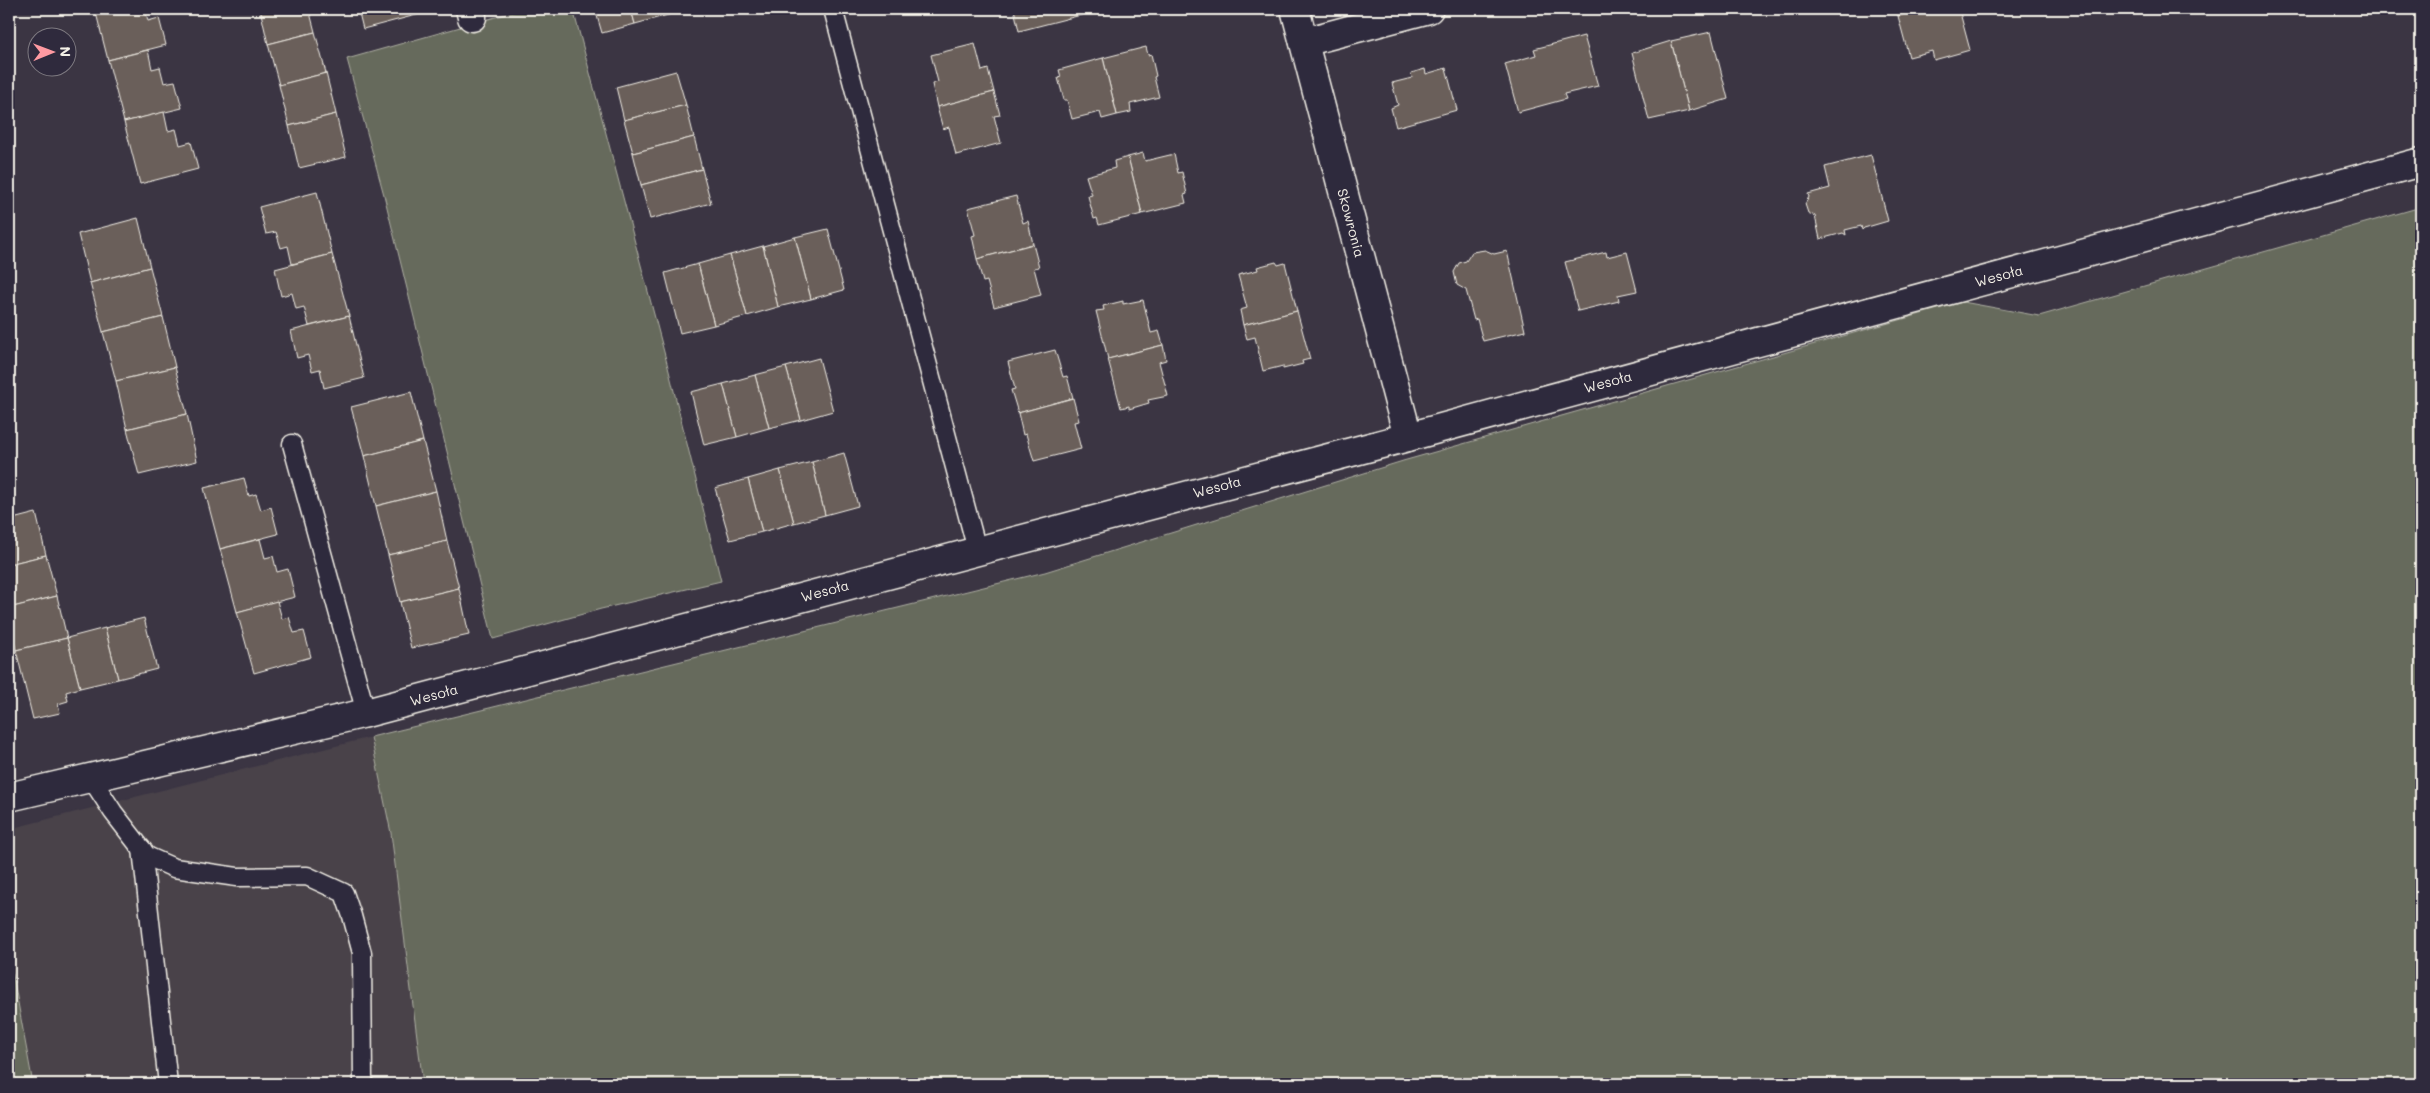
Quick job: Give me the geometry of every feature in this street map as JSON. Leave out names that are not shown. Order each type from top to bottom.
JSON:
[{"type":"street","name":"Skowronia","points":[[1295,9],[1408,437]]},
{"type":"street","points":[[1304,42],[1428,9]]},
{"type":"street","name":"Wesoła","points":[[9,797],[366,713],[1408,437],[2421,162]]},
{"type":"lane","points":[[833,9],[977,550]]},
{"type":"lane","points":[[292,444],[366,713]]},
{"type":"lane","points":[[91,778],[113,812],[147,856],[174,868],[237,877],[307,876],[344,893],[362,953],[363,1084]]},
{"type":"lane","points":[[142,848],[168,1084]]},
{"type":"shaded area","points":[[371,737],[391,833],[423,1084],[33,1084],[9,954],[9,829]]},
{"type":"green space","points":[[524,9],[573,9],[668,367],[721,581],[601,609],[493,639],[384,195],[347,59]]},
{"type":"green space","points":[[2421,207],[2421,1084],[423,1084],[391,833],[371,737],[1045,572],[1403,461],[1963,302],[2039,316]]},
{"type":"green space","points":[[9,954],[33,1084],[9,1084]]},
{"type":"building","points":[[95,9],[145,9],[148,21],[159,18],[166,45],[108,60]]},
{"type":"building","points":[[260,9],[309,9],[315,32],[268,44]]},
{"type":"building","points":[[358,9],[418,9],[420,14],[363,29]]},
{"type":"building","points":[[595,9],[631,9],[635,24],[602,33]]},
{"type":"building","points":[[631,9],[666,9],[668,15],[635,24]]},
{"type":"building","points":[[666,9],[692,9],[668,15]]},
{"type":"building","points":[[1014,9],[1083,9],[1085,14],[1019,31]]},
{"type":"building","points":[[1896,9],[1925,9],[1898,16]]},
{"type":"building","points":[[1925,9],[1959,9],[1970,50],[1934,60],[1932,51],[1909,57],[1898,16]]},
{"type":"building","points":[[315,32],[326,73],[279,85],[268,44]]},
{"type":"building","points":[[1711,32],[1728,99],[1689,111],[1671,41]]},
{"type":"building","points":[[1584,36],[1598,86],[1564,94],[1566,99],[1518,112],[1505,64],[1536,55],[1534,49]]},
{"type":"building","points":[[1671,41],[1689,111],[1649,120],[1632,53]]},
{"type":"building","points":[[975,44],[982,71],[988,69],[994,92],[937,107],[932,84],[938,82],[931,55]]},
{"type":"building","points":[[1146,47],[1148,55],[1151,54],[1159,97],[1130,104],[1131,112],[1117,115],[1103,58]]},
{"type":"building","points":[[148,50],[152,69],[160,67],[164,83],[175,81],[182,108],[124,122],[108,60]]},
{"type":"building","points":[[1103,58],[1117,115],[1102,119],[1100,112],[1072,119],[1058,78],[1061,77],[1059,70]]},
{"type":"building","points":[[1446,68],[1457,110],[1396,127],[1391,108],[1398,105],[1392,83],[1412,78],[1411,73],[1425,69],[1426,74]]},
{"type":"building","points":[[676,71],[686,105],[624,120],[616,87]]},
{"type":"building","points":[[326,73],[336,114],[289,126],[279,85]]},
{"type":"building","points":[[994,92],[1000,115],[994,116],[1001,143],[956,155],[949,127],[943,129],[937,107]]},
{"type":"building","points":[[686,105],[694,137],[633,153],[624,120]]},
{"type":"building","points":[[164,112],[168,131],[176,129],[180,145],[191,142],[198,169],[140,184],[124,122]]},
{"type":"building","points":[[336,114],[346,157],[299,168],[289,126]]},
{"type":"building","points":[[694,137],[702,169],[641,185],[633,153]]},
{"type":"building","points":[[1143,153],[1145,161],[1174,154],[1178,173],[1182,172],[1187,194],[1184,195],[1186,203],[1142,214],[1128,157]]},
{"type":"building","points":[[1871,155],[1888,221],[1862,230],[1861,226],[1845,230],[1846,235],[1843,233],[1820,239],[1815,216],[1808,213],[1805,204],[1809,197],[1808,194],[1830,188],[1825,167]]},
{"type":"building","points":[[1128,157],[1142,214],[1099,225],[1097,218],[1094,219],[1088,196],[1092,195],[1086,176],[1115,168],[1114,161]]},
{"type":"building","points":[[702,169],[711,203],[650,219],[641,185]]},
{"type":"building","points":[[317,192],[332,254],[292,264],[288,246],[281,248],[276,232],[266,234],[259,207]]},
{"type":"building","points":[[1016,196],[1023,223],[1028,221],[1033,244],[977,259],[972,236],[975,235],[968,208]]},
{"type":"building","points":[[138,218],[150,267],[90,283],[78,234]]},
{"type":"building","points":[[828,229],[844,290],[811,299],[795,237]]},
{"type":"building","points":[[795,237],[811,299],[778,307],[763,246]]},
{"type":"building","points":[[1033,244],[1039,267],[1034,268],[1041,295],[994,307],[987,281],[983,282],[977,259]]},
{"type":"building","points":[[763,246],[778,307],[747,316],[730,255]]},
{"type":"building","points":[[1485,250],[1494,254],[1507,251],[1525,331],[1483,341],[1477,319],[1474,320],[1466,290],[1457,285],[1454,272],[1459,263],[1466,261],[1472,252]]},
{"type":"building","points":[[1606,252],[1607,257],[1627,252],[1637,291],[1618,295],[1619,301],[1578,311],[1565,262]]},
{"type":"building","points":[[332,254],[349,316],[309,326],[304,307],[296,309],[292,293],[281,296],[275,269]]},
{"type":"building","points":[[730,255],[747,316],[714,325],[698,264]]},
{"type":"building","points":[[1276,262],[1278,265],[1285,263],[1297,311],[1243,325],[1240,310],[1247,308],[1238,275],[1258,270],[1257,267]]},
{"type":"building","points":[[698,264],[714,325],[680,333],[665,273]]},
{"type":"building","points":[[150,267],[163,317],[103,332],[90,283]]},
{"type":"building","points":[[1143,300],[1151,333],[1159,331],[1163,345],[1108,359],[1096,311],[1104,310],[1103,306],[1123,301],[1123,304]]},
{"type":"building","points":[[1297,311],[1310,359],[1302,361],[1303,364],[1263,371],[1255,337],[1247,339],[1243,325]]},
{"type":"building","points":[[349,316],[364,378],[324,388],[320,369],[312,371],[308,355],[297,358],[291,331]]},
{"type":"building","points":[[163,317],[175,367],[116,381],[103,332]]},
{"type":"building","points":[[1163,345],[1166,360],[1159,362],[1168,396],[1148,400],[1149,403],[1129,409],[1129,406],[1121,408],[1108,359]]},
{"type":"building","points":[[1055,350],[1063,377],[1067,376],[1073,398],[1018,413],[1011,390],[1015,389],[1008,362]]},
{"type":"building","points":[[819,358],[833,411],[801,420],[786,367]]},
{"type":"building","points":[[175,367],[187,414],[127,429],[116,381]]},
{"type":"building","points":[[786,367],[801,420],[769,428],[755,375]]},
{"type":"building","points":[[755,375],[769,428],[737,437],[723,384]]},
{"type":"building","points":[[723,384],[737,437],[704,445],[691,392]]},
{"type":"building","points":[[411,392],[423,441],[364,456],[351,407]]},
{"type":"building","points":[[1073,398],[1079,421],[1074,422],[1081,449],[1034,461],[1026,434],[1023,435],[1018,413]]},
{"type":"building","points":[[187,414],[197,461],[139,475],[127,429]]},
{"type":"building","points":[[423,441],[436,491],[376,506],[364,456]]},
{"type":"building","points":[[844,453],[858,506],[825,515],[812,462]]},
{"type":"building","points":[[812,462],[825,515],[794,523],[780,470]]},
{"type":"building","points":[[780,470],[794,523],[762,532],[748,479]]},
{"type":"building","points":[[244,478],[249,496],[256,494],[261,510],[271,507],[278,534],[220,549],[204,488]]},
{"type":"building","points":[[748,479],[762,532],[730,540],[715,488]]},
{"type":"building","points":[[436,491],[447,541],[388,555],[376,506]]},
{"type":"building","points":[[36,513],[46,555],[9,564],[9,520]]},
{"type":"building","points":[[260,539],[265,558],[273,556],[277,572],[288,569],[295,597],[237,612],[220,549]]},
{"type":"building","points":[[447,541],[459,588],[400,602],[388,555]]},
{"type":"building","points":[[46,555],[57,596],[9,608],[9,564]]},
{"type":"building","points":[[459,588],[469,635],[411,648],[400,602]]},
{"type":"building","points":[[57,596],[67,638],[16,650],[9,618],[9,608]]},
{"type":"building","points":[[277,601],[282,619],[289,617],[294,633],[304,631],[311,657],[254,673],[237,612]]},
{"type":"building","points":[[144,618],[157,669],[118,679],[105,628]]},
{"type":"building","points":[[105,628],[118,679],[80,688],[67,638]]},
{"type":"building","points":[[67,638],[80,688],[66,692],[68,701],[58,704],[60,713],[33,719],[16,650]]}]
